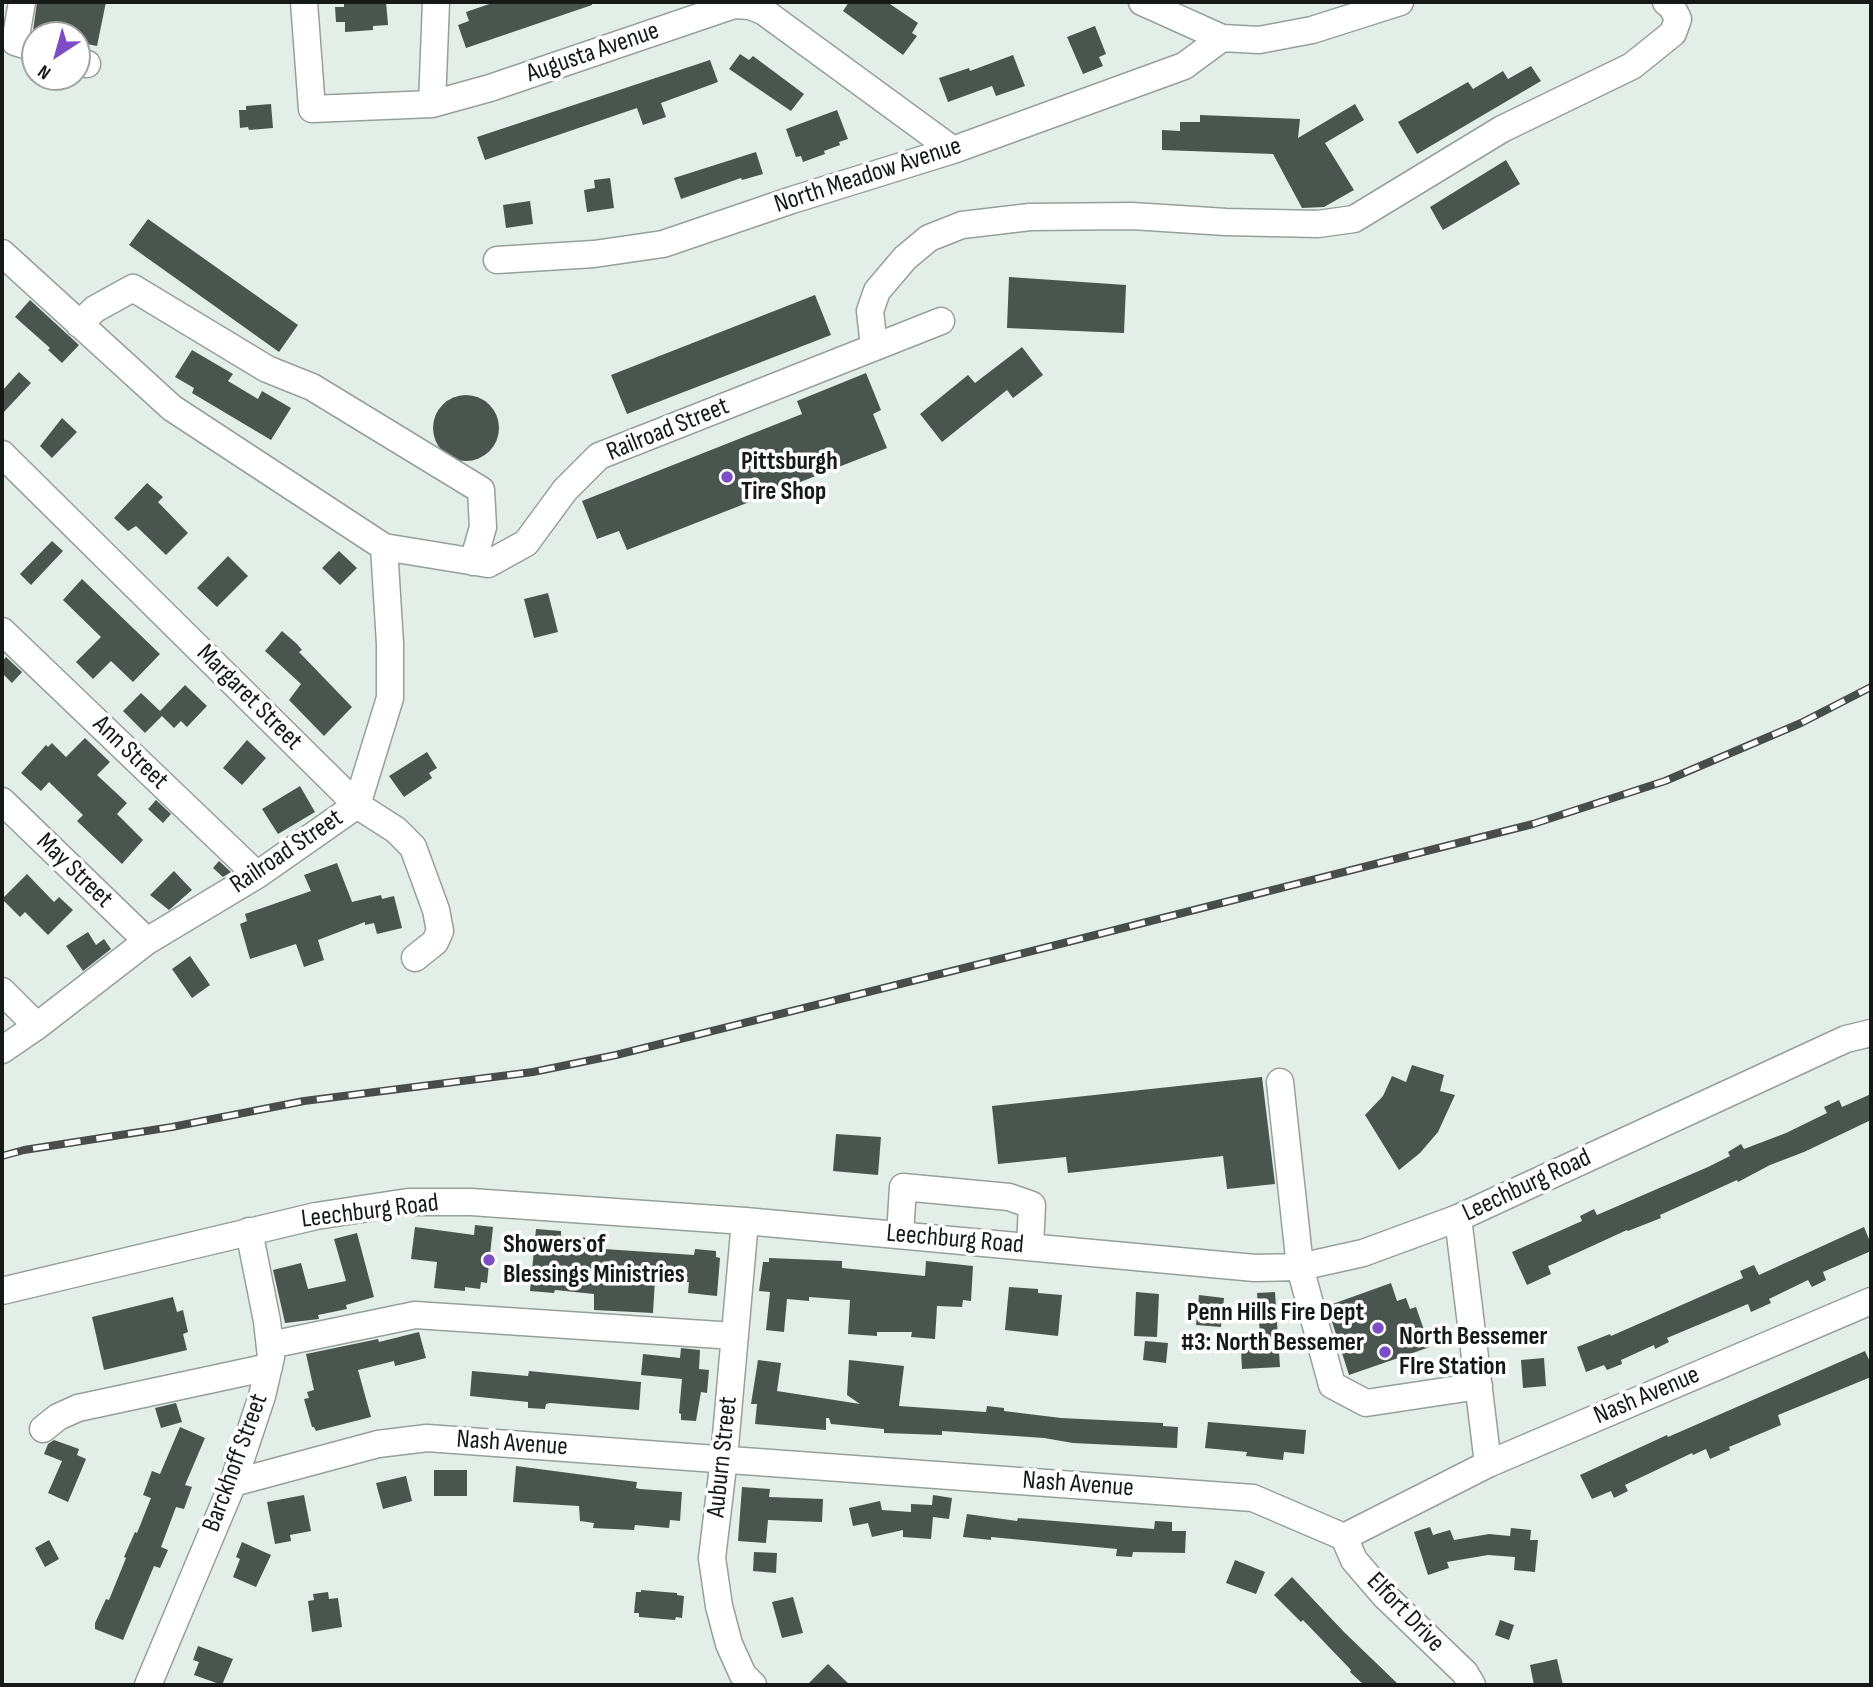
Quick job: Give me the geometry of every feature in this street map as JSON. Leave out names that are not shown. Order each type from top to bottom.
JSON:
[{"type":"street","points":[[21,44],[15,42],[22,2]]},
{"type":"street","name":"Augusta Avenue","points":[[304,2],[312,109],[432,104],[489,88],[734,5],[750,6],[763,11],[953,150]]},
{"type":"street","points":[[432,104],[436,2]]},
{"type":"street","points":[[1142,2],[1222,38],[1259,40],[1312,30],[1400,2]]},
{"type":"street","points":[[874,347],[870,311],[877,290],[905,258],[929,238],[962,225],[1030,217],[1132,216],[1318,224],[1354,219],[1502,129],[1632,66],[1673,33],[1678,19],[1666,2]]},
{"type":"street","name":"North Meadow Avenue","points":[[497,260],[594,254],[663,244],[953,150],[1184,66],[1222,38]]},
{"type":"street","name":"Railroad Street","points":[[2,253],[172,408],[384,547],[488,564],[526,543],[565,490],[599,456],[941,321]]},
{"type":"street","points":[[79,324],[95,309],[133,288],[267,369],[312,387],[481,491],[483,527],[473,562]]},
{"type":"street","name":"Margaret Street","points":[[2,454],[356,805],[396,830],[413,847],[436,910],[440,931],[435,942],[415,958]]},
{"type":"street","name":"Railroad Street","points":[[2,1050],[147,941],[257,875],[356,805],[390,698],[390,644],[384,547]]},
{"type":"street","name":"Ann Street","points":[[2,631],[257,875]]},
{"type":"street","name":"May Street","points":[[2,801],[147,941]]},
{"type":"street","points":[[2,990],[37,1026]]},
{"type":"street","name":"Leechburg Road","points":[[2,1290],[316,1216],[408,1202],[471,1202],[745,1221],[1255,1268],[1300,1267],[1363,1253],[1458,1217],[1846,1040],[1871,1032]]},
{"type":"street","points":[[1280,1082],[1300,1267],[1332,1385],[1366,1403],[1479,1386]]},
{"type":"street","points":[[900,1235],[902,1187],[925,1189],[1009,1197],[1032,1205],[1030,1247]]},
{"type":"street","points":[[1458,1217],[1488,1464]]},
{"type":"street","name":"Auburn Street","points":[[745,1221],[724,1458],[712,1558],[719,1606],[729,1644],[743,1675],[753,1685]]},
{"type":"street","name":"Barckhoff Street","points":[[148,1685],[233,1483],[262,1396],[269,1356],[249,1231]]},
{"type":"street","name":"Nash Avenue","points":[[233,1483],[379,1444],[427,1438],[1253,1499],[1345,1537],[1488,1464],[1871,1301]]},
{"type":"street","points":[[43,1429],[78,1408],[415,1315],[735,1336]]},
{"type":"street","name":"Elfort Drive","points":[[1345,1537],[1354,1560],[1377,1587],[1465,1673],[1472,1685]]},
{"type":"building","points":[[37,2],[106,2],[97,46],[91,45],[91,21],[34,21]]},
{"type":"building","points":[[386,2],[388,25],[373,26],[373,30],[345,32],[345,22],[336,22],[335,7],[344,7],[344,4]]},
{"type":"building","points":[[495,2],[592,2],[592,5],[466,48],[458,25],[469,21],[466,12]]},
{"type":"building","points":[[849,2],[887,2],[918,23],[912,33],[917,36],[903,55],[843,11]]},
{"type":"building","points":[[1095,26],[1106,54],[1099,57],[1103,66],[1083,74],[1067,37]]},
{"type":"building","points":[[740,54],[749,60],[753,56],[804,94],[791,111],[729,69]]},
{"type":"building","points":[[1013,55],[1025,86],[996,96],[992,86],[948,102],[939,78],[969,68],[970,71]]},
{"type":"building","points":[[710,60],[718,82],[661,103],[666,117],[643,125],[637,108],[485,160],[477,137]]},
{"type":"building","points":[[1531,66],[1541,81],[1417,154],[1398,122],[1468,82],[1473,89],[1503,71],[1508,79]]},
{"type":"building","points":[[271,104],[273,128],[240,128],[239,110],[246,110],[246,106]]},
{"type":"building","points":[[1355,104],[1364,120],[1325,143],[1354,190],[1324,207],[1302,208],[1273,154],[1162,150],[1162,130],[1180,131],[1180,122],[1200,122],[1200,115],[1300,119],[1298,138]]},
{"type":"building","points":[[837,110],[848,139],[824,151],[825,154],[803,162],[801,156],[796,157],[786,129]]},
{"type":"building","points":[[756,152],[763,174],[742,180],[741,178],[681,199],[674,178]]},
{"type":"building","points":[[1506,160],[1520,184],[1443,230],[1430,207]]},
{"type":"building","points":[[610,178],[614,208],[587,212],[584,190],[595,188],[594,180]]},
{"type":"building","points":[[530,201],[533,224],[506,228],[503,205]]},
{"type":"building","points":[[148,219],[298,325],[279,352],[129,245]]},
{"type":"building","points":[[1009,277],[1126,285],[1124,333],[1007,328]]},
{"type":"building","points":[[815,295],[831,335],[627,414],[611,375]]},
{"type":"building","points":[[30,300],[79,345],[62,363],[48,350],[50,348],[15,317]]},
{"type":"building","points":[[1022,347],[1043,375],[1013,398],[1007,390],[942,442],[920,414],[968,375],[975,383]]},
{"type":"building","points":[[192,350],[233,374],[228,381],[258,399],[262,391],[291,408],[271,440],[192,393],[194,388],[175,377]]},
{"type":"building","points":[[19,372],[31,383],[2,414],[2,391]]},
{"type":"building","name":"Pittsburgh Tire Shop","points":[[866,373],[881,410],[873,414],[887,448],[627,550],[619,531],[597,539],[582,501],[802,414],[797,401]]},
{"type":"building","points":[[466,395],[489,405],[499,428],[489,451],[466,461],[443,451],[433,428],[443,405]]},
{"type":"building","points":[[62,418],[77,432],[52,458],[40,446]]},
{"type":"building","points":[[147,483],[163,497],[158,502],[188,533],[166,555],[136,526],[128,531],[114,518]]},
{"type":"building","points":[[52,541],[63,551],[31,585],[20,574]]},
{"type":"building","points":[[339,551],[357,568],[340,585],[322,568]]},
{"type":"building","points":[[228,556],[248,576],[217,607],[197,588]]},
{"type":"building","points":[[82,579],[160,654],[133,682],[111,661],[93,679],[76,662],[101,637],[63,600]]},
{"type":"building","points":[[548,593],[558,632],[534,638],[524,599]]},
{"type":"building","points":[[282,631],[297,644],[302,650],[299,652],[352,707],[324,736],[289,700],[301,684],[265,651]]},
{"type":"building","points":[[6,657],[22,672],[12,683],[2,673],[2,662]]},
{"type":"building","points":[[185,685],[207,706],[187,727],[181,721],[174,728],[162,716],[145,733],[123,711],[141,693],[160,711]]},
{"type":"building","points":[[85,738],[110,762],[97,775],[127,803],[117,814],[143,840],[122,864],[77,821],[83,815],[49,782],[41,791],[21,773],[46,745],[48,747],[52,743],[66,757]]},
{"type":"building","points":[[247,740],[266,758],[242,785],[223,768]]},
{"type":"building","points":[[427,752],[437,768],[429,773],[432,778],[404,797],[389,776]]},
{"type":"building","points":[[300,786],[315,812],[278,834],[262,809]]},
{"type":"building","points":[[156,800],[171,814],[163,823],[148,809]]},
{"type":"building","points":[[219,861],[231,872],[223,877],[213,868]]},
{"type":"building","points":[[337,863],[352,902],[381,895],[382,899],[394,896],[402,928],[377,934],[374,923],[365,925],[365,922],[318,940],[324,960],[304,967],[296,944],[250,959],[240,924],[247,921],[245,914],[311,891],[304,875]]},
{"type":"building","points":[[174,871],[192,890],[169,910],[150,895]]},
{"type":"building","points":[[27,874],[54,902],[59,897],[73,910],[48,935],[25,912],[20,917],[2,899]]},
{"type":"building","points":[[88,932],[96,945],[104,939],[111,949],[83,971],[66,946]]},
{"type":"building","points":[[190,956],[210,985],[192,998],[172,969]]},
{"type":"building","points":[[1412,1065],[1444,1075],[1440,1091],[1455,1095],[1438,1132],[1420,1153],[1399,1170],[1365,1115],[1383,1096],[1392,1076],[1406,1082]]},
{"type":"building","points":[[1262,1077],[1275,1184],[1227,1189],[1223,1156],[1068,1173],[1066,1157],[998,1164],[992,1106]]},
{"type":"building","points":[[1871,1094],[1871,1120],[1660,1215],[1661,1218],[1627,1230],[1548,1266],[1551,1274],[1527,1285],[1512,1252],[1582,1221],[1580,1216],[1594,1209],[1597,1215],[1708,1167],[1730,1156],[1728,1152],[1741,1144],[1744,1149],[1786,1133],[1827,1113],[1824,1107],[1839,1100],[1842,1107]]},
{"type":"building","points":[[836,1134],[881,1137],[878,1175],[833,1171]]},
{"type":"building","points":[[475,1225],[493,1227],[487,1283],[481,1282],[480,1289],[465,1287],[465,1291],[434,1288],[437,1262],[411,1259],[415,1227],[474,1235]]},
{"type":"building","points":[[1864,1227],[1871,1251],[1823,1272],[1826,1280],[1812,1287],[1808,1280],[1769,1299],[1771,1303],[1751,1312],[1748,1304],[1667,1338],[1669,1342],[1655,1349],[1654,1345],[1621,1360],[1622,1364],[1607,1370],[1604,1365],[1586,1372],[1577,1347],[1610,1334],[1611,1336],[1743,1278],[1740,1271],[1754,1265],[1759,1275]]},
{"type":"building","points":[[536,1229],[561,1231],[561,1236],[590,1238],[589,1248],[694,1255],[695,1249],[716,1251],[716,1257],[720,1258],[717,1296],[688,1293],[689,1282],[655,1280],[653,1313],[594,1310],[594,1294],[555,1290],[554,1293],[530,1291]]},
{"type":"building","points":[[357,1233],[374,1297],[346,1305],[347,1309],[318,1315],[319,1319],[285,1323],[273,1270],[301,1263],[308,1289],[346,1281],[334,1239]]},
{"type":"building","points":[[769,1258],[842,1261],[842,1268],[925,1276],[926,1261],[973,1266],[971,1301],[963,1300],[962,1307],[937,1306],[935,1339],[911,1337],[912,1332],[877,1332],[877,1336],[848,1334],[850,1300],[809,1297],[809,1301],[787,1299],[784,1332],[766,1330],[770,1292],[759,1291],[763,1262],[769,1262]]},
{"type":"building","name":"Penn Hills Fire Dept #3: North Bessemer","points":[[1391,1283],[1397,1301],[1406,1298],[1410,1309],[1416,1307],[1430,1347],[1349,1375],[1327,1306]]},
{"type":"building","points":[[1009,1287],[1038,1289],[1038,1293],[1062,1295],[1058,1336],[1005,1330]]},
{"type":"building","points":[[1136,1292],[1159,1294],[1157,1337],[1134,1336]]},
{"type":"building","points":[[1275,1292],[1280,1367],[1242,1369],[1241,1350],[1261,1349],[1257,1293]]},
{"type":"building","points":[[1199,1295],[1224,1298],[1221,1327],[1196,1325]]},
{"type":"building","points":[[173,1297],[177,1312],[183,1310],[188,1332],[183,1334],[187,1350],[104,1370],[92,1317]]},
{"type":"building","points":[[419,1332],[426,1358],[395,1366],[394,1361],[358,1370],[371,1417],[316,1431],[312,1427],[304,1399],[309,1398],[307,1392],[314,1390],[306,1354],[378,1339],[379,1342]]},
{"type":"building","points":[[1145,1341],[1168,1343],[1166,1363],[1143,1360]]},
{"type":"building","points":[[681,1348],[700,1350],[699,1369],[709,1370],[707,1393],[701,1392],[696,1421],[681,1420],[679,1413],[682,1379],[641,1375],[643,1354],[680,1358]]},
{"type":"building","points":[[1865,1351],[1871,1364],[1871,1377],[1778,1415],[1781,1425],[1729,1447],[1730,1450],[1710,1459],[1706,1449],[1693,1455],[1692,1453],[1625,1485],[1628,1491],[1614,1498],[1611,1491],[1592,1499],[1580,1475],[1667,1435],[1668,1437]]},
{"type":"building","points":[[1544,1358],[1546,1386],[1523,1388],[1521,1360]]},
{"type":"building","points":[[758,1360],[781,1363],[777,1391],[860,1404],[847,1395],[849,1360],[904,1366],[899,1406],[986,1412],[987,1406],[1004,1408],[1004,1411],[1061,1418],[1163,1423],[1163,1426],[1178,1427],[1177,1448],[1073,1443],[1044,1438],[942,1431],[942,1435],[884,1433],[884,1429],[831,1424],[829,1418],[826,1418],[826,1430],[755,1424],[757,1404],[751,1404]]},
{"type":"building","points":[[472,1371],[528,1376],[529,1371],[641,1382],[639,1410],[550,1403],[546,1404],[545,1409],[528,1408],[528,1402],[470,1396]]},
{"type":"building","points":[[176,1403],[182,1422],[161,1428],[155,1408]]},
{"type":"building","points":[[1208,1422],[1306,1430],[1304,1454],[1284,1452],[1283,1460],[1246,1456],[1247,1452],[1205,1448]]},
{"type":"building","points":[[180,1427],[205,1438],[185,1485],[192,1487],[184,1509],[176,1507],[161,1547],[168,1550],[160,1568],[154,1566],[123,1640],[95,1629],[95,1623],[106,1599],[109,1600],[126,1558],[124,1557],[151,1498],[143,1495],[152,1471],[160,1474]]},
{"type":"building","points":[[54,1440],[79,1449],[77,1455],[86,1459],[68,1502],[48,1493],[62,1461],[44,1454],[48,1444]]},
{"type":"building","points":[[516,1466],[637,1482],[636,1488],[640,1489],[682,1492],[680,1521],[670,1520],[669,1528],[635,1525],[634,1530],[593,1528],[594,1523],[580,1521],[579,1506],[513,1502]]},
{"type":"building","points":[[434,1470],[467,1470],[467,1496],[434,1496]]},
{"type":"building","points":[[406,1476],[412,1501],[383,1509],[376,1483]]},
{"type":"building","points":[[742,1487],[770,1489],[769,1497],[823,1499],[822,1522],[768,1520],[766,1543],[738,1541]]},
{"type":"building","points":[[304,1495],[311,1531],[290,1535],[291,1541],[275,1544],[267,1502]]},
{"type":"building","points":[[933,1495],[952,1498],[949,1519],[933,1517],[931,1539],[903,1537],[903,1530],[872,1537],[868,1523],[853,1526],[849,1508],[880,1501],[882,1510],[911,1512],[911,1504],[932,1505]]},
{"type":"building","points":[[967,1514],[1017,1521],[1018,1518],[1154,1529],[1155,1521],[1172,1522],[1172,1531],[1186,1531],[1185,1553],[1133,1552],[1132,1557],[1116,1556],[1117,1549],[991,1537],[991,1540],[963,1537]]},
{"type":"building","points":[[1430,1527],[1433,1535],[1450,1530],[1454,1540],[1489,1534],[1510,1536],[1511,1528],[1531,1530],[1530,1540],[1538,1540],[1535,1572],[1514,1570],[1515,1557],[1488,1555],[1447,1562],[1449,1568],[1428,1575],[1414,1532]]},
{"type":"building","points":[[49,1540],[59,1559],[45,1567],[35,1548]]},
{"type":"building","points":[[242,1542],[271,1555],[256,1587],[233,1577],[240,1559],[236,1557]]},
{"type":"building","points":[[754,1552],[777,1553],[776,1573],[753,1571]]},
{"type":"building","points":[[1235,1560],[1265,1572],[1256,1594],[1226,1583]]},
{"type":"building","points":[[1292,1577],[1399,1685],[1364,1685],[1350,1672],[1303,1620],[1301,1622],[1274,1595]]},
{"type":"building","points":[[641,1590],[684,1596],[682,1618],[676,1617],[675,1620],[639,1617],[639,1613],[634,1613],[636,1592]]},
{"type":"building","points":[[328,1592],[329,1599],[338,1598],[342,1627],[312,1632],[308,1601],[314,1600],[313,1594]]},
{"type":"building","points":[[793,1597],[803,1633],[782,1638],[772,1602]]},
{"type":"building","points":[[1500,1620],[1514,1625],[1509,1640],[1495,1635]]},
{"type":"building","points":[[198,1646],[233,1659],[222,1685],[194,1675],[199,1662],[193,1660]]},
{"type":"building","points":[[1557,1659],[1563,1685],[1534,1685],[1530,1665]]},
{"type":"building","points":[[828,1664],[850,1685],[807,1685]]},
{"type":"railway","points":[[2,1156],[304,1101],[533,1072],[616,1055],[1052,946],[1533,824],[1665,781],[1801,723],[1871,687]]},
{"type":"place","name":"Pittsburgh Tire Shop","points":[[727,477]]},
{"type":"place","name":"Showers of Blessings Ministries","points":[[489,1260]]},
{"type":"place","name":"Penn Hills Fire Dept #3: North Bessemer","points":[[1378,1328]]},
{"type":"place","name":"North Bessemer FIre Station","points":[[1385,1352]]}]
